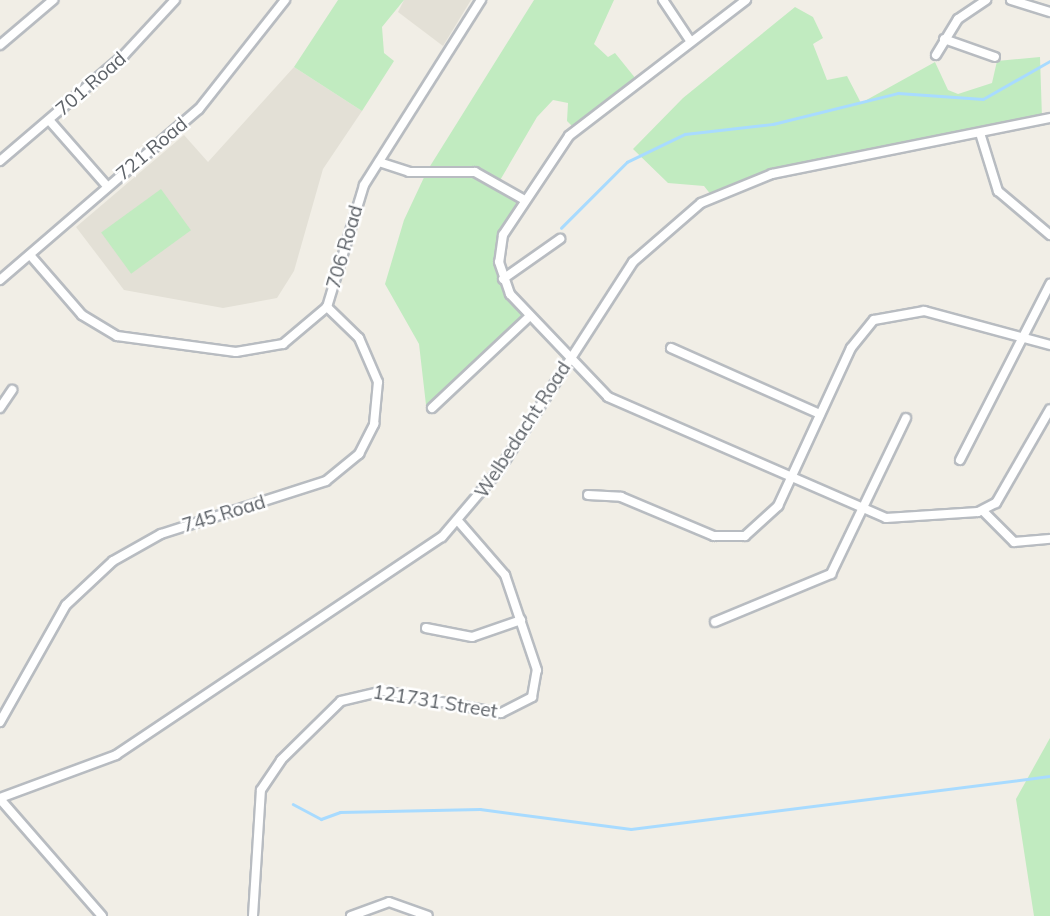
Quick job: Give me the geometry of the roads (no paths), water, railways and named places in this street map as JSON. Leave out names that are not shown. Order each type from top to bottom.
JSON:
[{"type":"street","points":[[0,45],[52,0]]},
{"type":"street","name":"701 Road","points":[[0,161],[49,120],[175,0]]},
{"type":"street","name":"721 Road","points":[[0,280],[199,110],[285,0]]},
{"type":"street","name":"706 Road","points":[[30,255],[87,319],[134,340],[255,352],[296,337],[327,307],[359,199],[379,162],[481,0]]},
{"type":"street","points":[[663,0],[691,43]]},
{"type":"street","points":[[746,0],[586,119],[523,199],[500,244],[503,279],[529,317],[568,360],[608,397],[864,513],[894,518],[983,511],[1002,498],[1050,409]]},
{"type":"street","points":[[936,55],[944,39],[965,13],[986,0]]},
{"type":"street","points":[[1011,0],[1050,12]]},
{"type":"street","points":[[944,39],[996,57]]},
{"type":"street","name":"Welbedacht Road","points":[[0,799],[116,754],[460,522],[633,262],[712,196],[772,174],[1050,118]]},
{"type":"street","points":[[49,120],[107,186]]},
{"type":"street","points":[[980,133],[998,191],[1050,235]]},
{"type":"street","points":[[379,162],[409,172],[470,170],[523,199]]},
{"type":"street","points":[[503,279],[560,240]]},
{"type":"street","points":[[960,460],[1050,284]]},
{"type":"street","name":"745 Road","points":[[0,722],[66,605],[113,561],[161,534],[327,481],[359,454],[374,424],[378,383],[359,338],[327,307]]},
{"type":"street","points":[[588,495],[621,496],[732,538],[766,522],[791,480],[856,338],[888,312],[924,311],[1023,335],[1050,345]]},
{"type":"street","points":[[432,408],[519,333],[529,317]]},
{"type":"street","points":[[671,348],[820,414]]},
{"type":"street","points":[[0,408],[12,390]]},
{"type":"street","points":[[715,622],[826,579],[864,513],[906,418]]},
{"type":"street","points":[[983,511],[1014,542],[1050,539]]},
{"type":"street","name":"121731 Street","points":[[253,916],[259,799],[285,755],[341,701],[366,691],[481,712],[522,707],[538,676],[521,620],[500,565],[460,522]]},
{"type":"street","points":[[426,628],[472,637],[521,620]]},
{"type":"street","points":[[0,799],[102,916]]},
{"type":"street","points":[[351,916],[389,902],[428,916]]},
{"type":"waterway","points":[[561,228],[627,162],[685,134],[773,124],[898,93],[983,99],[1050,61]]},
{"type":"waterway","points":[[293,804],[321,819],[340,812],[480,809],[631,829],[1050,776]]}]
